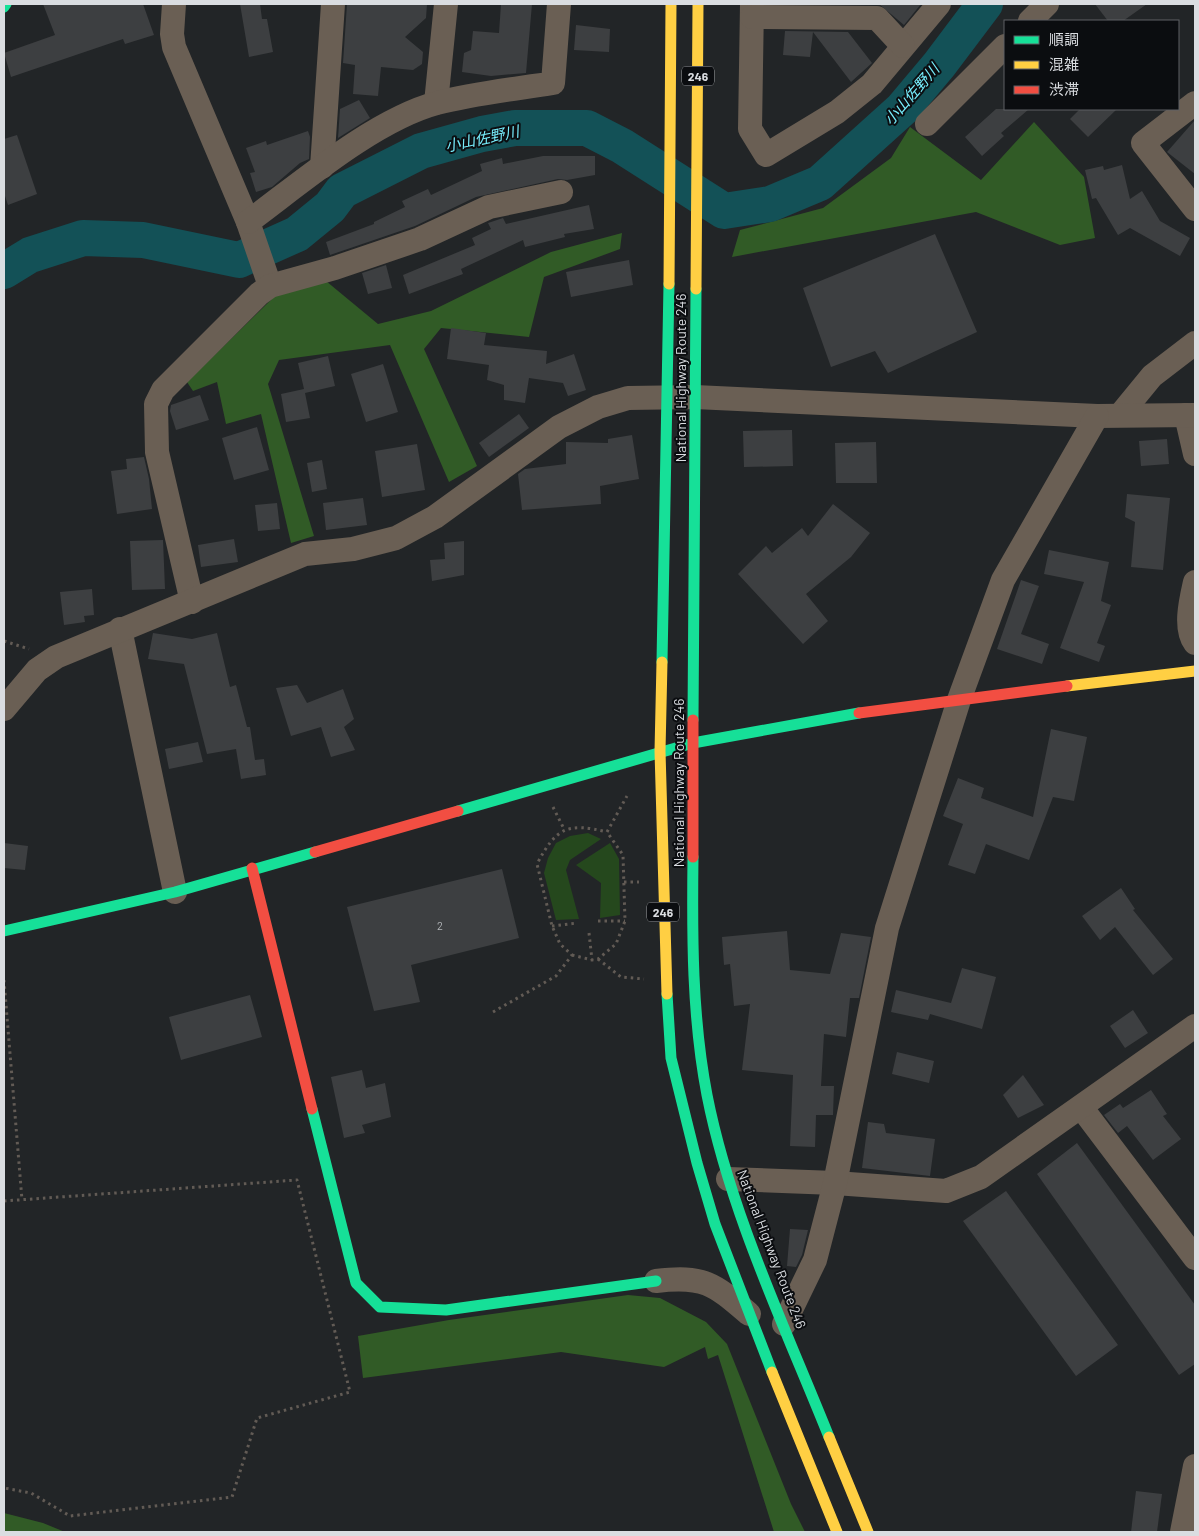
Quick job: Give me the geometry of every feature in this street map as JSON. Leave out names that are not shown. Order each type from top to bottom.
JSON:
[{"type":"main road","name":"National Highway Route 246","points":[[671,4],[668,397],[660,751],[664,948],[671,1058],[697,1163],[716,1224],[749,1314],[837,1532]]},
{"type":"main road","name":"National Highway Route 246","points":[[698,4],[692,939],[699,1034],[707,1094],[728,1179],[868,1532]]},
{"type":"main road","points":[[4,931],[175,892],[252,868],[660,751],[734,734],[959,700],[1195,671]]},
{"type":"main road","points":[[252,868],[356,1283],[380,1307],[446,1310],[656,1281]]},
{"type":"street","points":[[174,4],[172,34],[174,47],[249,227],[268,282]]},
{"type":"street","points":[[322,167],[333,4]]},
{"type":"street","points":[[436,103],[446,4]]},
{"type":"street","points":[[249,227],[322,167],[395,120],[436,103],[482,93],[553,83],[559,4]]},
{"type":"street","points":[[903,46],[877,18],[752,11],[750,129],[766,155],[837,112],[872,84],[939,4]]},
{"type":"street","points":[[1031,20],[1047,4]]},
{"type":"street","points":[[928,124],[1004,47]]},
{"type":"street","points":[[1195,103],[1143,143],[1195,210]]},
{"type":"street","points":[[192,602],[157,452],[156,404],[163,390],[259,294],[268,282],[335,268],[420,239],[489,207],[561,192]]},
{"type":"street","points":[[784,1324],[815,1260],[835,1183],[887,928],[959,700],[1003,580],[1109,415],[1152,376],[1195,343]]},
{"type":"street","points":[[4,709],[37,670],[56,657],[305,554],[353,549],[396,538],[435,517],[544,436],[604,405],[628,398],[696,397],[1109,415],[1191,415],[1195,454]]},
{"type":"street","points":[[1195,582],[1190,604],[1191,638],[1195,644]]},
{"type":"street","points":[[120,629],[175,892]]},
{"type":"street","points":[[728,1179],[835,1183],[946,1191],[981,1177],[1195,1026]]},
{"type":"street","points":[[1081,1107],[1195,1258]]},
{"type":"street","points":[[656,1281],[680,1278],[704,1282],[717,1287],[749,1314]]},
{"type":"street","points":[[1182,1532],[1195,1466]]},
{"type":"path","points":[[607,832],[626,796]]},
{"type":"path","points":[[549,798],[564,829]]},
{"type":"path","points":[[586,826],[607,832],[623,855],[625,921],[616,944],[598,959],[592,960],[572,956],[560,944],[552,926],[537,864],[546,846],[564,829],[586,826]]},
{"type":"path","points":[[624,882],[642,882]]},
{"type":"path","points":[[598,921],[625,921]]},
{"type":"path","points":[[552,926],[578,923]]},
{"type":"path","points":[[589,933],[592,960]]},
{"type":"path","points":[[494,1012],[556,976],[572,956]]},
{"type":"path","points":[[598,959],[621,977],[647,979]]},
{"type":"path","points":[[4,980],[22,1200]]},
{"type":"path","points":[[4,1201],[297,1180],[350,1392],[257,1418],[232,1497],[70,1516],[31,1493],[4,1488]]},
{"type":"green space","points":[[1034,122],[1084,177],[1095,238],[1060,245],[976,212],[732,257],[740,230],[823,208],[891,158],[910,127],[981,180]]},
{"type":"green space","points":[[622,233],[620,249],[544,277],[529,337],[441,328],[424,349],[477,466],[449,482],[390,345],[279,360],[268,384],[314,536],[291,543],[261,414],[226,424],[217,382],[193,391],[187,382],[275,296],[326,281],[378,324],[431,311],[551,252]]},
{"type":"green space","points":[[588,833],[601,839],[570,860],[566,870],[579,919],[556,920],[544,873],[548,858],[556,843],[570,836]]},
{"type":"green space","points":[[610,843],[619,859],[620,915],[600,918],[601,883],[576,865]]},
{"type":"green space","points":[[628,1295],[660,1298],[706,1322],[727,1344],[791,1504],[805,1532],[774,1532],[718,1355],[708,1359],[705,1347],[664,1367],[561,1352],[363,1378],[358,1336],[449,1320]]},
{"type":"green space","points":[[4,1513],[43,1523],[65,1532],[4,1532]]},
{"type":"building","points":[[43,4],[143,4],[154,35],[125,44],[123,39],[11,77],[4,53],[55,35]]},
{"type":"building","points":[[240,4],[260,4],[262,19],[267,19],[273,52],[249,57]]},
{"type":"building","points":[[347,4],[427,4],[426,18],[405,37],[423,52],[422,64],[413,70],[381,67],[378,96],[353,94],[355,65],[343,63]]},
{"type":"building","points":[[501,4],[532,4],[526,73],[491,76],[462,72],[464,53],[471,50],[473,31],[499,33]]},
{"type":"building","points":[[879,4],[921,4],[904,25]]},
{"type":"building","points":[[1095,4],[1147,4],[1124,20],[1107,20]]},
{"type":"building","points":[[576,25],[610,29],[609,52],[574,50]]},
{"type":"building","points":[[785,31],[848,32],[872,63],[851,82],[813,32],[810,57],[783,55]]},
{"type":"building","points":[[359,100],[370,118],[338,138],[340,109]]},
{"type":"building","points":[[996,109],[1028,110],[1001,133],[1004,136],[982,156],[965,137]]},
{"type":"building","points":[[1079,110],[1116,110],[1088,137],[1070,119]]},
{"type":"building","points":[[1195,120],[1195,174],[1167,152]]},
{"type":"building","points":[[308,131],[310,137],[309,159],[300,163],[272,187],[256,192],[250,173],[255,172],[246,148],[266,141],[267,145]]},
{"type":"building","points":[[17,135],[37,194],[8,205],[4,193],[4,139]]},
{"type":"building","points":[[543,156],[595,156],[595,175],[567,180],[558,179],[476,197],[415,226],[330,255],[326,242],[374,224],[374,222],[405,207],[402,201],[428,189],[431,195],[482,171],[480,164],[502,158],[503,164]]},
{"type":"building","points":[[1122,165],[1130,199],[1142,191],[1160,221],[1190,238],[1180,256],[1130,228],[1118,235],[1096,198],[1092,199],[1085,170],[1103,166],[1104,170]]},
{"type":"building","points":[[589,205],[594,229],[564,234],[565,237],[525,247],[523,240],[461,269],[463,274],[409,294],[403,275],[475,245],[472,238],[491,229],[488,223],[503,218],[506,224]]},
{"type":"building","points":[[935,234],[977,332],[888,373],[875,351],[831,367],[803,288]]},
{"type":"building","points":[[629,260],[633,285],[571,297],[566,272]]},
{"type":"building","points":[[386,265],[392,288],[368,294],[362,273]]},
{"type":"building","points":[[451,328],[486,333],[484,345],[547,351],[546,364],[574,354],[586,390],[568,396],[563,383],[529,378],[525,403],[504,400],[504,385],[487,380],[489,365],[447,359]]},
{"type":"building","points":[[328,356],[335,386],[305,393],[310,418],[286,422],[281,394],[304,389],[298,363]]},
{"type":"building","points":[[383,364],[398,412],[366,422],[351,374]]},
{"type":"building","points":[[200,395],[209,420],[176,430],[170,411],[171,405]]},
{"type":"building","points":[[519,414],[529,428],[489,457],[479,443]]},
{"type":"building","points":[[257,427],[269,470],[234,480],[222,438]]},
{"type":"building","points":[[792,430],[793,466],[744,467],[743,431]]},
{"type":"building","points":[[632,435],[639,479],[600,486],[601,504],[522,510],[518,474],[525,469],[566,464],[566,442],[608,443],[608,439]]},
{"type":"building","points":[[1167,439],[1169,464],[1141,466],[1139,441]]},
{"type":"building","points":[[876,442],[877,483],[836,483],[835,443]]},
{"type":"building","points":[[417,444],[425,490],[382,497],[375,451]]},
{"type":"building","points":[[144,457],[149,479],[152,509],[117,514],[111,471],[127,469],[126,459]]},
{"type":"building","points":[[322,460],[327,489],[312,492],[307,463]]},
{"type":"building","points":[[1127,494],[1170,498],[1163,570],[1131,567],[1135,522],[1125,517]]},
{"type":"building","points":[[363,498],[367,525],[326,530],[323,503]]},
{"type":"building","points":[[277,503],[280,529],[258,531],[255,505]]},
{"type":"building","points":[[833,504],[870,533],[851,557],[806,594],[828,621],[803,644],[738,574],[766,546],[772,553],[802,528],[808,536]]},
{"type":"building","points":[[234,539],[238,562],[201,567],[198,545]]},
{"type":"building","points":[[163,540],[165,589],[132,590],[130,541]]},
{"type":"building","points":[[464,541],[464,575],[432,581],[430,560],[445,559],[444,543]]},
{"type":"building","points":[[1049,550],[1109,562],[1101,601],[1111,605],[1097,643],[1105,646],[1099,662],[1060,648],[1084,582],[1044,574]]},
{"type":"building","points":[[1021,580],[1039,586],[1021,634],[1049,644],[1042,664],[997,649]]},
{"type":"building","points":[[92,589],[94,615],[84,616],[85,622],[64,625],[60,592]]},
{"type":"building","points":[[153,633],[192,639],[217,633],[230,687],[236,685],[247,727],[250,727],[255,760],[264,759],[266,775],[241,779],[236,749],[207,754],[184,664],[148,659]]},
{"type":"building","points":[[297,685],[307,703],[343,689],[354,719],[344,727],[355,750],[331,757],[321,727],[291,736],[276,688]]},
{"type":"building","points":[[1051,729],[1087,737],[1074,801],[1053,797],[1029,860],[986,844],[975,874],[948,865],[963,824],[943,816],[958,778],[984,788],[981,798],[1033,817]]},
{"type":"building","points":[[198,742],[203,762],[169,769],[165,749]]},
{"type":"building","points":[[4,843],[28,846],[25,870],[4,868]]},
{"type":"building","points":[[502,869],[519,938],[411,965],[420,1002],[374,1011],[347,907]]},
{"type":"building","points":[[1121,888],[1135,909],[1133,910],[1173,959],[1153,975],[1115,927],[1100,940],[1082,916]]},
{"type":"building","points":[[787,931],[790,970],[830,974],[841,933],[871,937],[859,998],[850,998],[846,1037],[824,1034],[821,1086],[834,1086],[833,1115],[816,1115],[815,1147],[790,1146],[793,1075],[742,1070],[750,1004],[734,1006],[730,964],[724,965],[722,937]]},
{"type":"building","points":[[962,968],[996,977],[982,1029],[930,1014],[928,1020],[891,1012],[896,990],[951,1003]]},
{"type":"building","points":[[250,995],[262,1037],[181,1060],[169,1017]]},
{"type":"building","points":[[1133,1010],[1148,1033],[1125,1048],[1110,1026]]},
{"type":"building","points":[[897,1052],[934,1061],[929,1083],[892,1074]]},
{"type":"building","points":[[362,1070],[366,1088],[385,1083],[391,1117],[362,1125],[365,1133],[344,1138],[331,1077]]},
{"type":"building","points":[[1023,1075],[1044,1105],[1018,1118],[1003,1095]]},
{"type":"building","points":[[1151,1090],[1167,1114],[1163,1116],[1181,1139],[1153,1160],[1127,1126],[1118,1133],[1104,1115],[1120,1104],[1123,1108]]},
{"type":"building","points":[[868,1122],[884,1124],[886,1133],[935,1139],[930,1176],[862,1168]]},
{"type":"building","points":[[1077,1143],[1195,1305],[1195,1364],[1179,1375],[1037,1174]]},
{"type":"building","points":[[1006,1191],[1118,1345],[1076,1376],[963,1221]]},
{"type":"building","points":[[790,1229],[808,1230],[802,1255],[796,1267],[787,1266]]},
{"type":"building","points":[[1136,1491],[1162,1494],[1157,1532],[1131,1532]]},
{"type":"waterway","name":"小山佐野川","points":[[4,271],[30,255],[83,238],[143,240],[239,260],[297,234],[330,207],[342,191],[421,151],[482,134],[515,128],[587,128],[622,146],[724,211],[770,204],[820,183],[902,109],[939,65],[985,4]]},
{"type":"traffic: fast","points":[[662,662],[669,284]]},
{"type":"traffic: fast","points":[[693,720],[696,289]]},
{"type":"traffic: fast","points":[[458,811],[693,743],[859,713]]},
{"type":"traffic: fast","points":[[4,931],[175,892],[315,852]]},
{"type":"traffic: fast","points":[[693,857],[693,946],[698,1036],[707,1095],[717,1139],[744,1226],[760,1269],[829,1437]]},
{"type":"traffic: fast","points":[[667,994],[671,1058],[697,1163],[715,1224],[772,1372]]},
{"type":"traffic: fast","points":[[312,1109],[356,1283],[380,1307],[446,1310],[656,1281]]},
{"type":"traffic: slow","points":[[669,284],[671,4]]},
{"type":"traffic: slow","points":[[696,289],[698,4]]},
{"type":"traffic: slow","points":[[662,662],[660,751],[667,994]]},
{"type":"traffic: slow","points":[[1067,686],[1195,671]]},
{"type":"traffic: slow","points":[[772,1372],[837,1532]]},
{"type":"traffic: slow","points":[[829,1437],[868,1532]]},
{"type":"traffic: jam","points":[[859,713],[1067,686]]},
{"type":"traffic: jam","points":[[693,720],[693,857]]},
{"type":"traffic: jam","points":[[315,852],[458,811]]},
{"type":"traffic: jam","points":[[252,868],[312,1109]]}]
